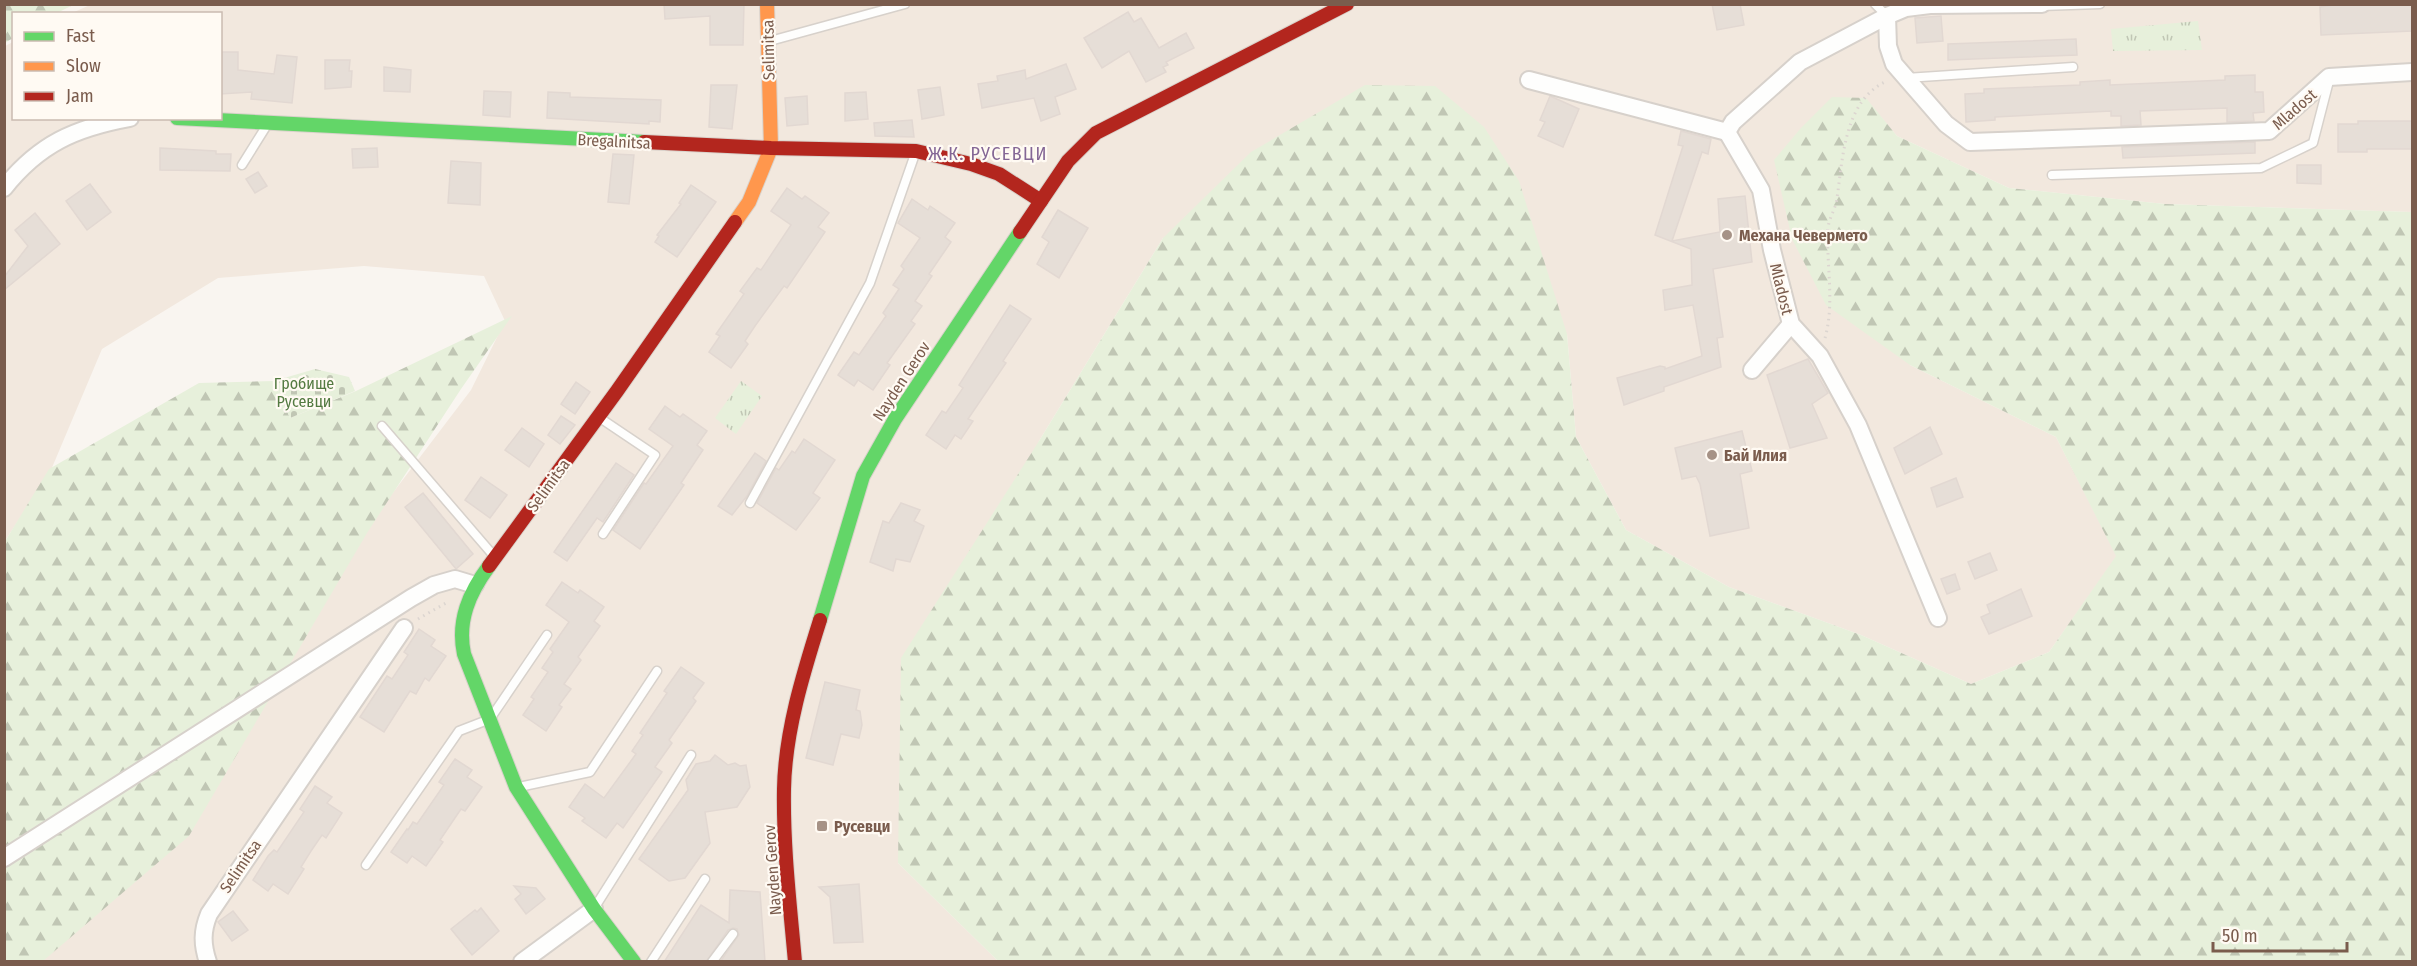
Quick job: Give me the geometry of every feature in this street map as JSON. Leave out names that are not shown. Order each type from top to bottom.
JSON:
[{"type":"street","name":"Selimitsa","points":[[633,962],[594,909],[516,787],[459,637],[461,621],[475,585],[598,417],[749,202],[771,148],[767,4]]},
{"type":"street","name":"Nayden Gerov","points":[[795,962],[786,855],[784,788],[789,737],[810,652],[863,476],[895,419],[1068,161],[1081,146],[1096,133],[1347,4]]},
{"type":"street","points":[[1530,80],[1727,132],[1733,122],[1800,62],[1881,10],[1930,5],[2042,5]]},
{"type":"street","name":"Mladost","points":[[1881,10],[1894,64],[1946,124],[1970,142],[2269,131],[2329,77],[2412,72]]},
{"type":"street","points":[[4,188],[20,169],[54,142],[96,124],[119,120]]},
{"type":"street","name":"Bregalnitsa","points":[[207,120],[771,148],[916,151],[971,164],[999,174],[1041,201]]},
{"type":"street","name":"Mladost","points":[[1727,132],[1761,190],[1772,250],[1791,324],[1820,356],[1858,425],[1938,618]]},
{"type":"street","points":[[1752,370],[1791,324]]},
{"type":"street","points":[[4,858],[411,598],[434,585],[455,579],[475,585]]},
{"type":"street","name":"Selimitsa","points":[[208,962],[203,944],[203,929],[219,896],[404,628]]},
{"type":"street","points":[[522,962],[594,909]]},
{"type":"lane","points":[[767,42],[905,4]]},
{"type":"lane","points":[[2042,5],[2100,4]]},
{"type":"lane","points":[[1906,78],[2073,67]]},
{"type":"lane","points":[[2052,175],[2261,168],[2313,143],[2329,77]]},
{"type":"lane","points":[[242,165],[267,124]]},
{"type":"lane","points":[[750,503],[870,283],[916,151]]},
{"type":"lane","points":[[598,417],[655,454],[603,534]]},
{"type":"lane","points":[[382,426],[495,557]]},
{"type":"lane","points":[[366,865],[459,731],[489,719],[547,635]]},
{"type":"lane","points":[[516,787],[590,772],[657,671]]},
{"type":"lane","points":[[594,909],[691,755]]},
{"type":"lane","points":[[651,962],[705,879]]},
{"type":"lane","points":[[712,962],[733,934]]},
{"type":"path","points":[[1820,356],[1831,316],[1828,226],[1837,201],[1841,163],[1850,127],[1857,109],[1876,86],[1890,79],[1906,78]]},
{"type":"path","points":[[404,628],[446,603]]},
{"type":"shaded area","points":[[90,5],[2412,5],[2412,212],[2165,204],[2009,188],[1897,136],[1865,98],[1910,365],[2056,437],[2117,556],[2049,652],[1971,684],[1861,635],[1729,587],[1626,530],[1576,437],[1567,334],[1163,238],[1039,441],[898,863],[998,961],[37,961],[471,390],[505,321],[484,276],[364,266],[218,278],[102,349],[51,470],[5,541],[5,46],[12,42],[12,120],[222,120],[222,12],[74,12]]},
{"type":"green space","points":[[5,4],[73,4],[59,12],[12,12],[12,39],[5,43]]},
{"type":"green space","points":[[2198,21],[2202,50],[2113,51],[2111,29]]},
{"type":"green space","points":[[1365,85],[1435,86],[1484,127],[1519,181],[1567,334],[1576,437],[1626,530],[1729,587],[1861,635],[1971,684],[2049,652],[2116,556],[2056,437],[1910,365],[1826,305],[1792,239],[1774,160],[1801,128],[1832,97],[1866,98],[1897,136],[2009,188],[2165,204],[2412,212],[2412,961],[998,961],[898,863],[901,658],[1039,441],[1163,238],[1251,152]]},
{"type":"green space","points":[[512,316],[461,389],[367,533],[189,836],[43,961],[5,961],[4,543],[49,469],[199,383],[274,381],[290,418],[356,391]]},
{"type":"green space","name":"Гробище Русевци","points":[[315,369],[349,377],[355,391],[290,418],[274,381]]},
{"type":"green space","points":[[741,381],[762,396],[736,434],[715,418]]},
{"type":"building","points":[[664,4],[744,4],[743,45],[710,45],[710,16],[665,19]]},
{"type":"building","points":[[1712,4],[1740,4],[1744,25],[1717,30]]},
{"type":"building","points":[[2340,4],[2412,4],[2412,31],[2321,35],[2320,7]]},
{"type":"building","points":[[1128,12],[1134,22],[1141,18],[1159,48],[1186,33],[1194,48],[1166,62],[1168,65],[1163,67],[1166,72],[1146,82],[1129,51],[1102,68],[1084,38]]},
{"type":"building","points":[[1941,16],[1943,41],[1917,43],[1915,18]]},
{"type":"building","points":[[2076,39],[2077,55],[1948,60],[1948,44]]},
{"type":"building","points":[[222,52],[238,52],[238,70],[274,74],[277,55],[297,57],[292,103],[251,99],[252,92],[222,94]]},
{"type":"building","points":[[325,60],[350,60],[351,87],[325,89]]},
{"type":"building","points":[[1066,64],[1076,89],[1055,97],[1060,114],[1041,121],[1034,98],[982,108],[978,84],[998,81],[997,76],[1025,70],[1026,79]]},
{"type":"building","points":[[384,67],[411,70],[410,92],[384,91]]},
{"type":"building","points":[[2255,75],[2255,92],[2263,92],[2264,112],[2253,113],[2254,121],[2227,122],[2227,108],[2140,111],[2141,125],[2121,126],[2121,116],[2111,116],[2111,111],[1995,117],[1995,120],[1966,122],[1965,94],[1984,93],[1984,89],[2080,85],[2080,82],[2110,80],[2110,85],[2225,80],[2225,76]]},
{"type":"building","points":[[711,85],[737,85],[732,129],[709,127]]},
{"type":"building","points":[[940,87],[944,115],[922,119],[918,90]]},
{"type":"building","points":[[484,91],[511,92],[510,117],[483,115]]},
{"type":"building","points":[[548,92],[570,93],[570,97],[661,100],[660,122],[649,121],[649,124],[547,118]]},
{"type":"building","points":[[866,92],[868,119],[845,121],[845,93]]},
{"type":"building","points":[[807,96],[808,124],[787,126],[785,98]]},
{"type":"building","points":[[1550,96],[1579,109],[1563,147],[1538,136],[1545,122],[1540,120]]},
{"type":"building","points":[[912,120],[914,137],[875,136],[874,123]]},
{"type":"building","points":[[2358,121],[2412,121],[2412,149],[2367,149],[2367,152],[2338,152],[2338,124],[2358,124]]},
{"type":"building","points":[[1681,131],[1711,139],[1708,154],[1702,152],[1672,241],[1720,232],[1718,199],[1745,196],[1752,262],[1713,269],[1723,337],[1717,338],[1721,367],[1664,387],[1664,391],[1624,405],[1617,378],[1660,366],[1665,369],[1702,356],[1693,305],[1665,310],[1663,290],[1692,285],[1691,249],[1655,235],[1683,146],[1678,145]]},
{"type":"building","points":[[2255,142],[2255,153],[2123,158],[2122,147]]},
{"type":"building","points":[[160,148],[231,154],[230,171],[160,170]]},
{"type":"building","points":[[377,148],[378,167],[353,168],[352,149]]},
{"type":"building","points":[[613,154],[634,155],[629,204],[608,202]]},
{"type":"building","points":[[451,161],[481,163],[480,205],[448,203]]},
{"type":"building","points":[[2297,165],[2321,165],[2321,184],[2297,183]]},
{"type":"building","points":[[258,172],[267,186],[255,193],[246,179]]},
{"type":"building","points":[[90,184],[111,212],[87,230],[66,201]]},
{"type":"building","points":[[691,185],[716,202],[677,257],[655,242],[659,236],[657,235],[681,204],[679,203]]},
{"type":"building","points":[[787,188],[802,199],[805,196],[829,213],[818,227],[825,232],[787,288],[784,286],[755,326],[745,341],[748,344],[731,368],[709,352],[720,336],[716,334],[744,294],[740,291],[757,268],[761,270],[791,225],[771,211]]},
{"type":"building","points":[[912,199],[928,210],[930,206],[955,223],[945,237],[951,242],[929,274],[932,276],[915,301],[922,306],[911,321],[915,324],[887,363],[890,365],[873,390],[858,380],[854,386],[838,375],[854,352],[859,355],[886,316],[883,313],[899,289],[893,285],[904,269],[901,266],[920,238],[898,223]]},
{"type":"building","points":[[1058,210],[1088,228],[1059,278],[1037,264],[1049,242],[1042,237]]},
{"type":"building","points":[[35,213],[60,244],[4,290],[4,277],[28,246],[15,230]]},
{"type":"building","points":[[1010,305],[1031,319],[1003,361],[1006,363],[968,419],[973,421],[961,439],[955,435],[946,449],[926,435],[942,411],[946,413],[963,388],[959,385]]},
{"type":"building","points":[[1808,359],[1828,393],[1812,404],[1827,438],[1790,448],[1767,375]]},
{"type":"building","points":[[576,382],[590,392],[575,414],[561,404]]},
{"type":"building","points":[[665,406],[680,417],[683,414],[707,431],[697,445],[703,450],[681,483],[684,485],[640,549],[613,530],[644,483],[646,484],[673,446],[649,429]]},
{"type":"building","points":[[561,416],[575,425],[560,444],[548,435]]},
{"type":"building","points":[[1930,427],[1942,454],[1905,474],[1894,448]]},
{"type":"building","points":[[522,428],[544,444],[529,467],[505,450]]},
{"type":"building","points":[[1742,431],[1752,471],[1740,474],[1749,528],[1710,536],[1700,484],[1696,476],[1682,479],[1675,448]]},
{"type":"building","points":[[804,439],[835,460],[813,493],[820,498],[796,530],[757,503],[776,468],[779,470],[792,451],[795,453]]},
{"type":"building","points":[[755,453],[766,461],[747,496],[732,515],[718,506]]},
{"type":"building","points":[[616,463],[634,475],[603,522],[597,518],[567,561],[554,552]]},
{"type":"building","points":[[481,477],[507,495],[490,518],[465,500]]},
{"type":"building","points":[[1956,478],[1963,497],[1937,507],[1931,488]]},
{"type":"building","points":[[423,493],[473,554],[456,569],[405,507]]},
{"type":"building","points":[[901,503],[920,510],[914,521],[924,526],[910,562],[896,559],[893,571],[870,562],[883,521],[889,523]]},
{"type":"building","points":[[1990,553],[1997,570],[1975,579],[1968,562]]},
{"type":"building","points":[[1955,574],[1960,589],[1947,594],[1941,579]]},
{"type":"building","points":[[562,582],[578,593],[580,590],[604,607],[594,621],[600,626],[578,657],[581,660],[564,684],[571,689],[559,705],[562,707],[546,731],[523,715],[534,699],[531,697],[548,672],[542,668],[553,652],[550,649],[569,622],[546,605]]},
{"type":"building","points":[[2021,589],[2032,616],[1989,634],[1981,617],[1990,613],[1987,605]]},
{"type":"building","points":[[419,629],[435,640],[431,646],[446,656],[429,681],[425,678],[416,694],[410,691],[384,732],[360,717],[387,676],[392,679],[408,655],[404,652]]},
{"type":"building","points":[[681,667],[704,683],[693,698],[696,701],[669,740],[672,743],[655,767],[662,772],[623,828],[617,823],[606,838],[582,821],[585,818],[569,807],[585,784],[604,798],[636,754],[632,751],[643,735],[640,733],[667,693],[664,691]]},
{"type":"building","points":[[825,682],[860,690],[856,710],[860,711],[862,725],[859,738],[841,734],[833,765],[806,758]]},
{"type":"building","points":[[715,755],[728,765],[735,763],[740,766],[746,765],[750,787],[737,807],[705,812],[710,843],[685,878],[669,881],[639,859],[688,790],[686,780],[696,764],[710,761]]},
{"type":"building","points":[[455,759],[472,770],[467,777],[482,787],[465,811],[461,809],[440,840],[443,842],[426,866],[412,856],[407,863],[391,852],[413,822],[417,824],[444,785],[439,782]]},
{"type":"building","points":[[315,786],[332,797],[327,803],[342,813],[326,838],[322,835],[311,851],[301,867],[304,869],[288,894],[273,884],[268,891],[253,880],[268,856],[274,850],[277,852],[304,812],[300,809]]},
{"type":"building","points":[[859,884],[863,942],[834,943],[830,897],[819,887]]},
{"type":"building","points":[[514,886],[536,888],[545,899],[526,914],[515,899],[521,894]]},
{"type":"building","points":[[730,890],[760,892],[765,962],[720,962],[739,935],[737,929],[733,928],[728,930],[706,962],[664,962],[701,905],[729,923]]},
{"type":"building","points":[[481,908],[499,931],[472,955],[451,929],[475,910],[477,912]]},
{"type":"building","points":[[233,911],[248,930],[232,941],[218,922]]},
{"type":"traffic: fast","points":[[216,120],[644,142]]},
{"type":"traffic: fast","points":[[820,620],[863,476],[895,419],[1020,232]]},
{"type":"traffic: fast","points":[[489,566],[466,608],[462,630],[464,654],[516,787],[594,909],[634,962]]},
{"type":"traffic: slow","points":[[735,222],[749,202],[771,148],[767,4]]},
{"type":"traffic: jam","points":[[1020,232],[1068,161],[1096,133],[1347,4]]},
{"type":"traffic: jam","points":[[644,142],[916,151],[971,164],[999,174],[1041,201]]},
{"type":"traffic: jam","points":[[489,566],[617,391],[735,222]]},
{"type":"traffic: jam","points":[[795,962],[787,876],[785,768],[796,703],[820,620]]},
{"type":"place","name":"Механа Чевермето","points":[[1727,235]]},
{"type":"place","name":"Бай Илия","points":[[1712,455]]},
{"type":"place","name":"Русевци","points":[[822,826]]},
{"type":"district","name":"Ж.К. РУСЕВЦИ","points":[[988,154]]}]
